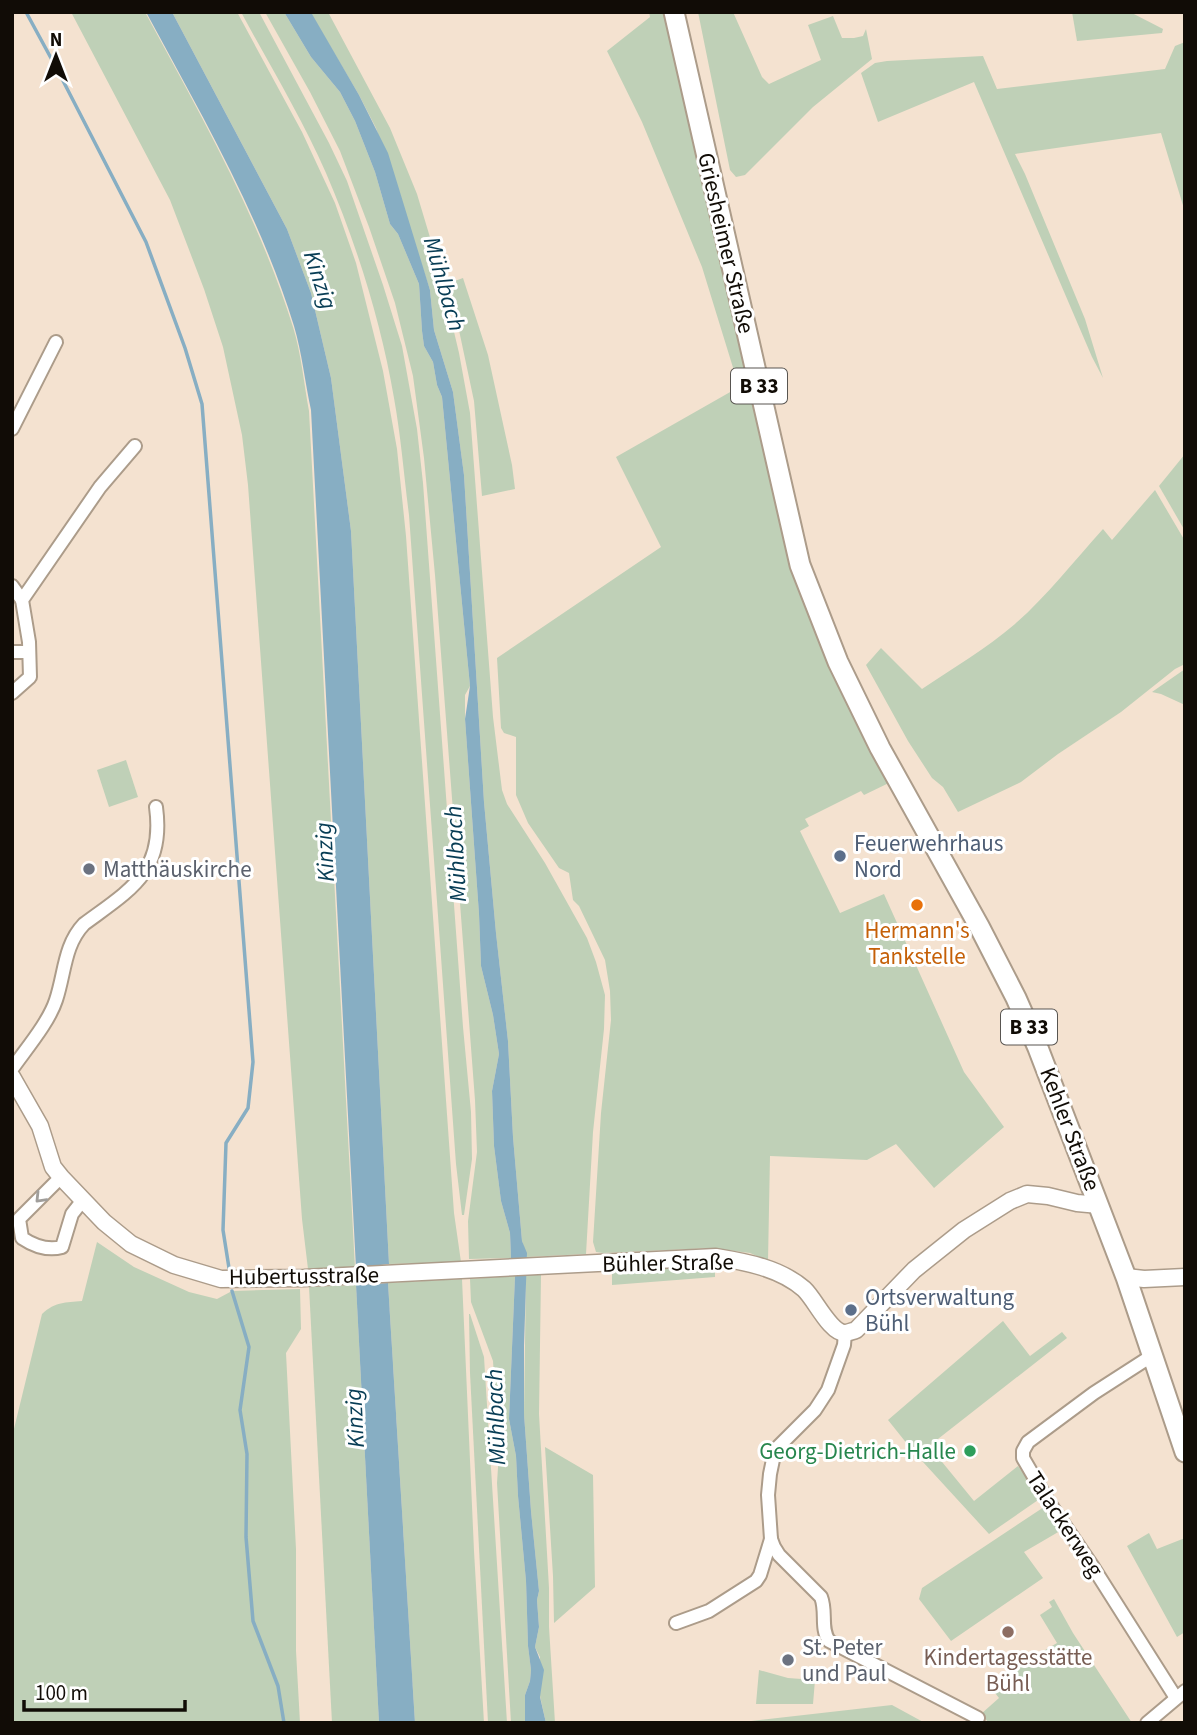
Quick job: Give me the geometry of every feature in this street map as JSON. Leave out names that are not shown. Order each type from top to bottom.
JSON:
[{"type":"main road","name":"Griesheimer Straße","points":[[674,12],[800,565],[838,662],[880,748]]},
{"type":"main road","name":"Kehler Straße","points":[[880,748],[942,857],[1016,998],[1038,1048],[1126,1277],[1185,1452]]},
{"type":"street","points":[[12,429],[56,342]]},
{"type":"street","points":[[22,600],[100,487],[135,446]]},
{"type":"street","points":[[12,586],[22,600],[29,642],[30,677],[12,693]]},
{"type":"street","points":[[12,652],[29,652]]},
{"type":"street","points":[[12,1069],[52,1010],[57,999],[65,959],[77,931],[138,882],[154,856],[158,825],[156,807]]},
{"type":"street","name":"Hubertusstraße","points":[[12,1077],[40,1126],[53,1167],[61,1177],[104,1222],[131,1244],[174,1265],[221,1279],[465,1270]]},
{"type":"street","points":[[61,1177],[19,1219],[22,1238],[33,1245],[62,1247],[72,1214],[83,1200]]},
{"type":"street","points":[[676,1623],[709,1611],[756,1581],[760,1575],[771,1538],[768,1495],[775,1450],[815,1410],[828,1390],[844,1345],[845,1333],[856,1330],[914,1270],[964,1230],[1010,1200],[1027,1194],[1099,1205]]},
{"type":"street","name":"Bühler Straße","points":[[465,1270],[685,1258],[742,1261],[778,1273],[794,1282],[806,1291],[830,1323],[845,1333]]},
{"type":"street","points":[[1126,1277],[1185,1277]]},
{"type":"street","name":"Talackerweg","points":[[1153,1355],[1094,1393],[1028,1442],[1023,1458],[1048,1501],[1180,1695]]},
{"type":"street","points":[[771,1538],[779,1555],[821,1597],[825,1605],[825,1632],[829,1641],[978,1718]]},
{"type":"street","points":[[1147,1723],[1180,1695]]},
{"type":"green space","points":[[71,12],[145,12],[207,127],[245,205],[279,285],[298,347],[309,411],[355,1268],[308,1269],[302,1219],[248,485],[242,435],[223,347],[170,200]]},
{"type":"green space","points":[[172,12],[237,12],[302,132],[335,203],[356,263],[383,371],[397,449],[406,536],[454,1213],[461,1262],[389,1264],[351,531],[331,378],[311,293],[287,229]]},
{"type":"green space","points":[[241,12],[259,12],[329,143],[347,181],[402,346],[417,429],[423,483],[471,1112],[472,1159],[464,1215],[456,1164],[409,515],[389,369],[358,256],[326,173],[307,132]]},
{"type":"green space","points":[[265,12],[284,12],[311,57],[340,92],[355,121],[375,172],[390,224],[398,234],[419,284],[424,346],[433,362],[442,397],[470,686],[465,695],[465,719],[481,966],[499,1054],[492,1091],[494,1146],[501,1201],[510,1233],[511,1258],[469,1259],[468,1221],[477,1152],[475,1100],[435,575],[413,376],[395,303],[340,151]]},
{"type":"green space","points":[[310,12],[328,12],[390,128],[417,194],[438,264],[470,413],[493,717],[502,790],[507,804],[545,863],[587,938],[605,995],[586,1254],[527,1257],[522,1241],[508,1041],[484,802],[464,475],[453,392],[434,330],[430,290],[376,128]]},
{"type":"green space","points":[[649,12],[670,12],[775,487],[893,781],[864,795],[861,791],[805,819],[809,826],[800,831],[840,913],[884,894],[964,1072],[1004,1127],[934,1188],[896,1144],[867,1160],[770,1156],[768,1261],[750,1253],[711,1248],[596,1252],[593,1242],[601,1113],[611,1020],[605,960],[579,906],[573,900],[569,873],[559,868],[528,823],[516,795],[516,737],[504,733],[501,728],[497,658],[661,547],[616,457],[739,387],[702,267],[642,122],[607,51],[650,17]]},
{"type":"green space","points":[[698,12],[733,12],[762,77],[769,84],[821,60],[808,25],[833,16],[842,38],[863,36],[866,29],[872,59],[813,107],[745,175],[736,177],[730,170]]},
{"type":"green space","points":[[1072,12],[1130,12],[1163,29],[1162,33],[1077,41]]},
{"type":"green space","points":[[1185,42],[1185,212],[1161,133],[1015,154],[1085,319],[1103,378],[974,82],[878,122],[861,73],[875,63],[887,61],[983,56],[997,89],[1165,69],[1175,46]]},
{"type":"green space","points":[[463,278],[488,355],[515,489],[482,496],[474,401],[449,283]]},
{"type":"green space","points":[[1185,454],[1185,531],[1159,486]]},
{"type":"green space","points":[[1155,490],[1185,541],[1185,664],[1021,782],[958,812],[943,787],[932,778],[908,741],[866,665],[881,648],[922,689],[1015,624],[1103,529],[1112,540]]},
{"type":"green space","points":[[1185,669],[1185,705],[1152,692]]},
{"type":"green space","points":[[126,760],[138,797],[109,807],[97,770]]},
{"type":"green space","points":[[97,1242],[134,1267],[189,1292],[217,1299],[232,1291],[300,1289],[301,1329],[286,1353],[296,1549],[296,1651],[300,1723],[12,1723],[12,1437],[42,1314],[56,1305],[82,1301]]},
{"type":"green space","points":[[715,1265],[715,1277],[612,1285],[612,1271]]},
{"type":"green space","points":[[526,1275],[541,1275],[539,1414],[555,1723],[546,1723],[540,1696],[540,1657],[535,1647],[539,1627],[539,1591],[524,1414]]},
{"type":"green space","points":[[515,1276],[509,1419],[516,1456],[531,1670],[525,1695],[525,1723],[511,1723],[493,1361],[471,1302],[470,1279]]},
{"type":"green space","points":[[462,1279],[484,1723],[415,1723],[388,1283]]},
{"type":"green space","points":[[356,1285],[379,1723],[332,1723],[309,1287]]},
{"type":"green space","points":[[469,1314],[484,1357],[507,1723],[488,1723]]},
{"type":"green space","points":[[1003,1321],[1030,1356],[1062,1332],[1067,1338],[929,1446],[974,1501],[1018,1466],[1041,1498],[989,1534],[888,1420]]},
{"type":"green space","points":[[545,1447],[593,1475],[595,1587],[554,1623],[553,1576]]},
{"type":"green space","points":[[1044,1507],[1060,1531],[1024,1552],[1043,1578],[951,1641],[919,1599],[922,1588]]},
{"type":"green space","points":[[1149,1533],[1157,1549],[1185,1538],[1185,1632],[1177,1637],[1127,1546]]},
{"type":"green space","points":[[1054,1599],[1132,1723],[989,1723],[981,1714],[999,1698],[988,1684],[1057,1643],[1040,1615],[1052,1607],[1049,1602]]},
{"type":"green space","points":[[759,1670],[788,1678],[815,1680],[813,1704],[756,1704]]},
{"type":"green space","points":[[892,1705],[925,1723],[751,1723],[751,1721]]},
{"type":"water","points":[[146,12],[172,12],[287,229],[311,293],[331,378],[351,531],[389,1264],[356,1268],[311,410],[301,357],[280,285],[247,205]]},
{"type":"water","points":[[284,12],[312,14],[359,95],[388,153],[430,290],[434,330],[453,392],[464,475],[484,802],[508,1041],[522,1241],[527,1253],[524,1414],[539,1591],[539,1627],[535,1647],[544,1670],[540,1697],[546,1723],[525,1723],[525,1695],[531,1670],[516,1456],[509,1419],[515,1276],[494,1146],[492,1091],[499,1054],[481,966],[465,719],[470,686],[442,397],[433,362],[424,346],[419,284],[398,234],[390,224],[375,172],[355,121],[340,92],[311,57]]},
{"type":"water","points":[[388,1283],[415,1723],[379,1723],[356,1285]]},
{"type":"waterway","points":[[26,12],[146,242],[185,348],[202,404],[253,1062],[248,1108],[226,1143],[223,1230],[229,1268]]},
{"type":"waterway","points":[[232,1291],[249,1347],[240,1410],[247,1454],[246,1537],[253,1621],[278,1686],[284,1723]]},
{"type":"place","name":"Feuerwehrhaus Nord","points":[[840,856]]},
{"type":"place","name":"Matthäuskirche","points":[[89,869]]},
{"type":"place","name":"Hermann's Tankstelle","points":[[917,905]]},
{"type":"place","name":"Ortsverwaltung Bühl","points":[[851,1310]]},
{"type":"place","name":"Georg-Dietrich-Halle","points":[[970,1451]]},
{"type":"place","name":"Kindertagesstätte Bühl","points":[[1008,1632]]},
{"type":"place","name":"St. Peter und Paul","points":[[788,1660]]},
{"type":"water label","name":"Kinzig","points":[[320,280]]},
{"type":"water label","name":"Mühlbach","points":[[444,284]]},
{"type":"water label","name":"Kinzig","points":[[325,852]]},
{"type":"water label","name":"Mühlbach","points":[[456,854]]},
{"type":"water label","name":"Mühlbach","points":[[496,1417]]},
{"type":"water label","name":"Kinzig","points":[[355,1418]]}]
